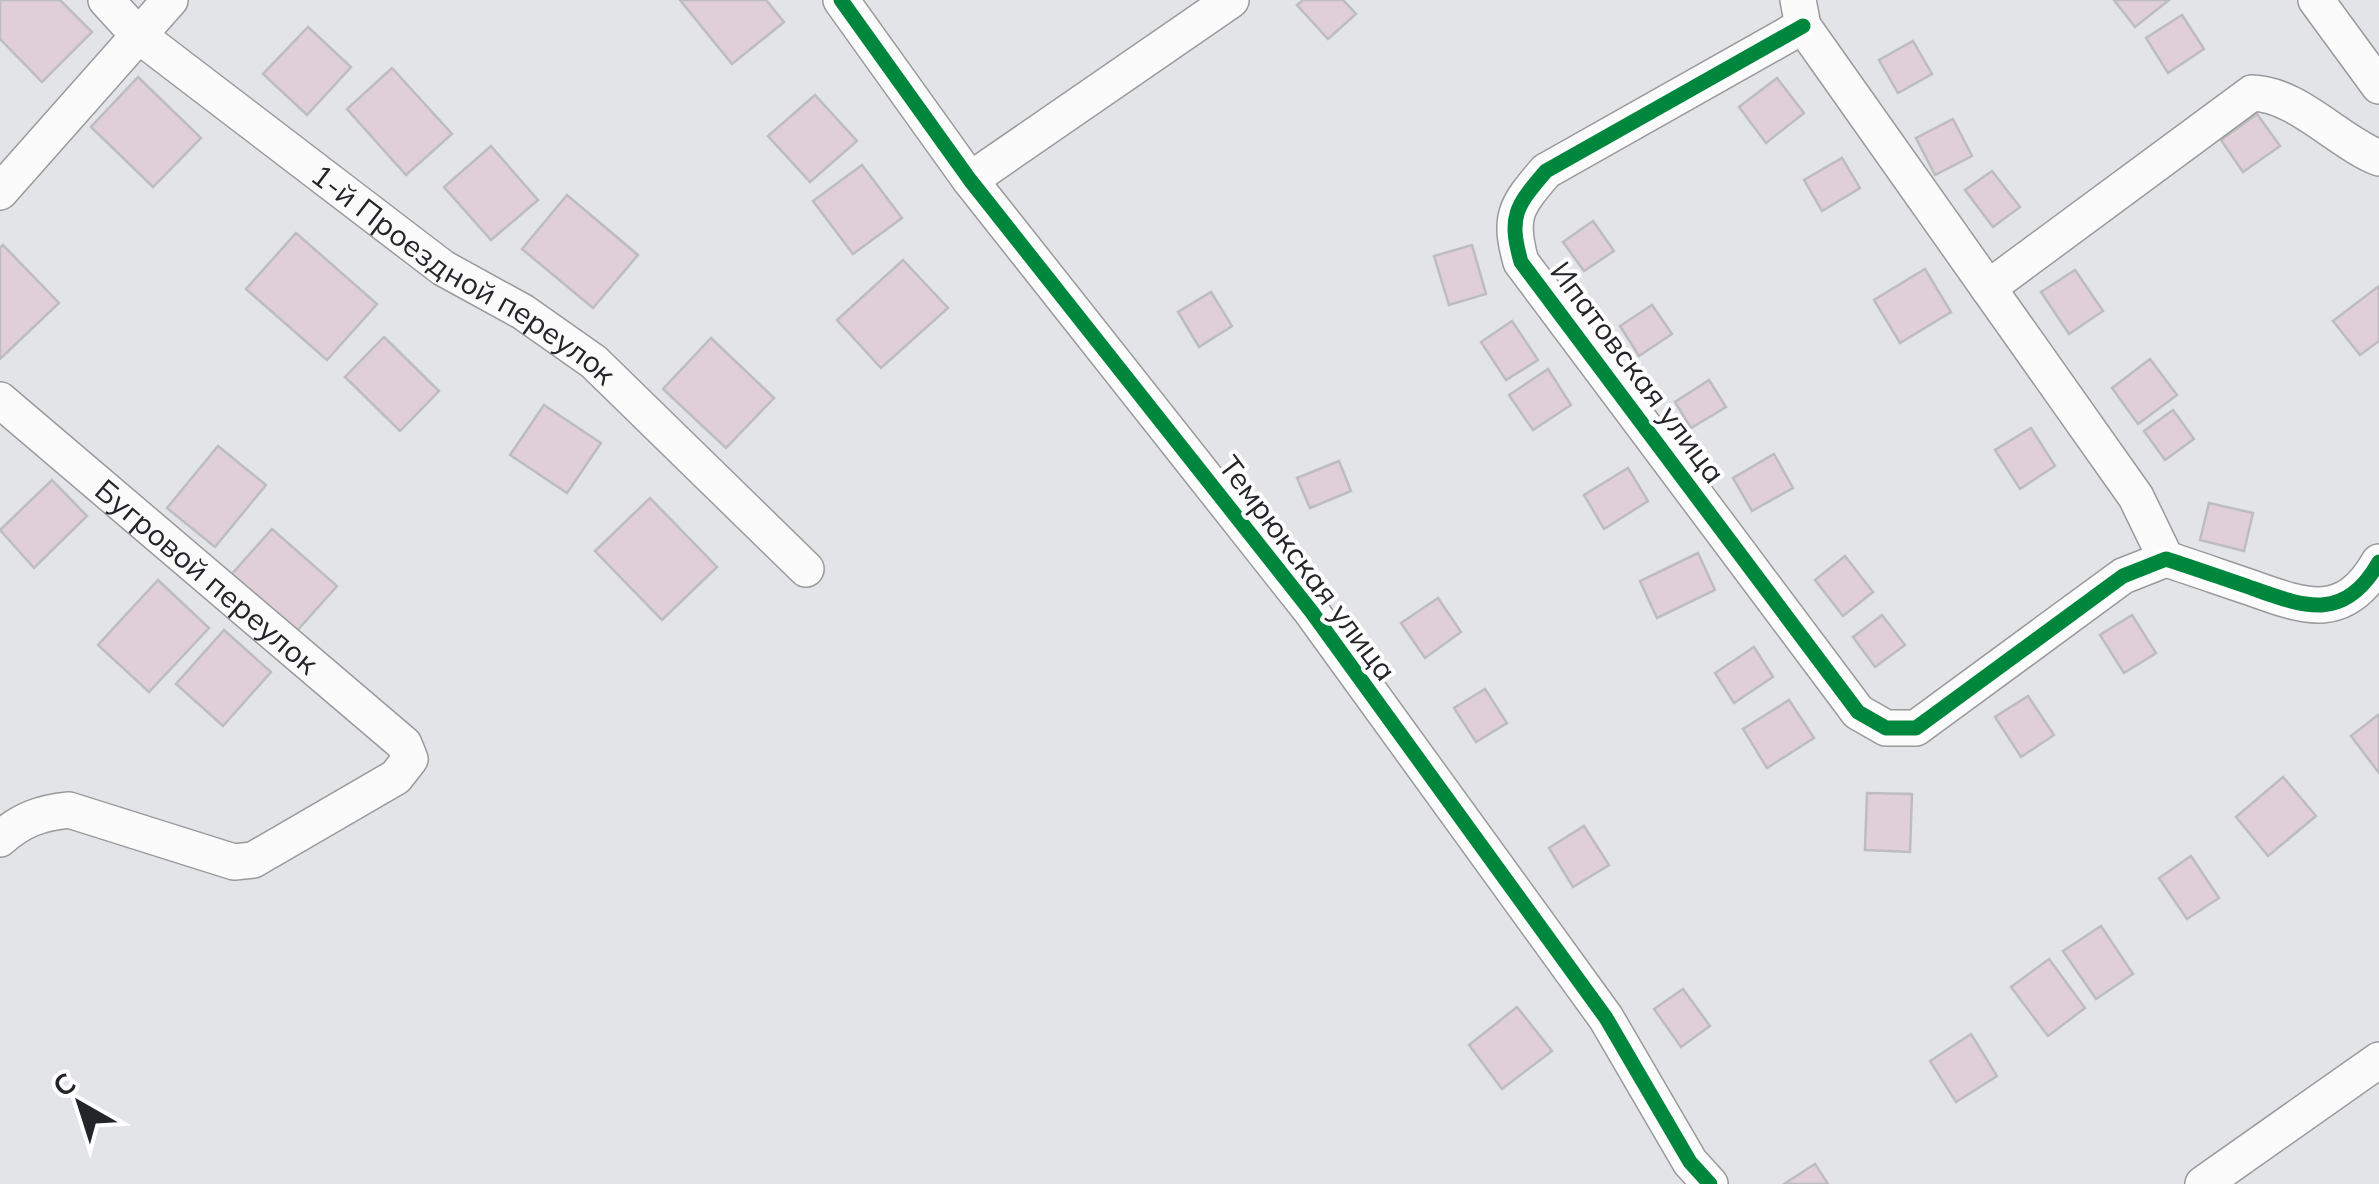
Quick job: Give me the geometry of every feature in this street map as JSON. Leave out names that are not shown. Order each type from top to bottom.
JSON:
[{"type":"street","name":"1-й Проездной переулок","points":[[106,0],[138,36],[443,268],[524,312],[594,362],[806,569]]},
{"type":"street","points":[[0,192],[170,0]]},
{"type":"street","name":"Темрюкская улица","points":[[842,0],[970,180],[1310,611],[1606,1018],[1690,1162],[1710,1184]]},
{"type":"street","points":[[970,180],[1231,0]]},
{"type":"street","points":[[2316,0],[2379,86]]},
{"type":"street","name":"Ипатовская улица","points":[[1801,13],[1988,288],[2136,497],[2166,559],[2122,576],[1916,728],[1886,728],[1869,722],[1846,696],[1521,262],[1514,235],[1516,206],[1546,171],[1801,13]]},
{"type":"street","points":[[1988,288],[2252,93],[2269,93],[2350,147],[2379,158]]},
{"type":"street","name":"Бугровой переулок","points":[[0,400],[404,744],[410,759],[396,776],[253,860],[234,862],[69,810],[43,812],[17,824],[0,839]]},
{"type":"street","points":[[2166,559],[2307,607],[2337,604],[2366,584],[2379,562]]},
{"type":"street","points":[[2203,1184],[2379,1060]]},
{"type":"building","points":[[0,0],[60,0],[92,32],[42,82],[0,39]]},
{"type":"building","points":[[680,0],[766,0],[784,22],[732,64]]},
{"type":"building","points":[[1303,0],[1343,0],[1356,14],[1328,39],[1297,5]]},
{"type":"building","points":[[2114,0],[2169,0],[2135,27]]},
{"type":"building","points":[[2182,15],[2204,49],[2168,73],[2146,38]]},
{"type":"building","points":[[308,27],[351,67],[307,115],[263,74]]},
{"type":"building","points":[[1913,41],[1932,74],[1898,93],[1879,60]]},
{"type":"building","points":[[392,68],[452,134],[406,175],[347,109]]},
{"type":"building","points":[[138,77],[201,138],[153,187],[91,127]]},
{"type":"building","points":[[1777,78],[1804,113],[1766,143],[1739,107]]},
{"type":"building","points":[[815,95],[857,141],[810,182],[768,136]]},
{"type":"building","points":[[2257,114],[2280,146],[2243,172],[2221,140]]},
{"type":"building","points":[[1953,119],[1972,156],[1935,175],[1916,138]]},
{"type":"building","points":[[491,146],[538,200],[491,240],[444,187]]},
{"type":"building","points":[[1842,158],[1860,188],[1822,211],[1804,180]]},
{"type":"building","points":[[862,165],[902,218],[853,254],[813,201]]},
{"type":"building","points":[[1992,171],[2020,207],[1993,227],[1965,190]]},
{"type":"building","points":[[567,195],[638,255],[593,308],[522,249]]},
{"type":"building","points":[[1593,221],[1614,251],[1584,271],[1563,242]]},
{"type":"building","points":[[296,233],[377,304],[327,360],[246,289]]},
{"type":"building","points":[[3,245],[59,303],[0,359],[0,248]]},
{"type":"building","points":[[1472,245],[1486,294],[1449,305],[1434,256]]},
{"type":"building","points":[[903,260],[948,308],[881,368],[837,320]]},
{"type":"building","points":[[1925,269],[1951,312],[1900,343],[1874,300]]},
{"type":"building","points":[[2075,270],[2103,311],[2069,334],[2041,292]]},
{"type":"building","points":[[2379,286],[2379,341],[2360,355],[2333,321]]},
{"type":"building","points":[[1211,292],[1232,326],[1199,347],[1178,312]]},
{"type":"building","points":[[1652,305],[1672,334],[1639,356],[1620,326]]},
{"type":"building","points":[[1512,321],[1538,360],[1506,380],[1481,342]]},
{"type":"building","points":[[384,337],[439,391],[400,431],[345,377]]},
{"type":"building","points":[[711,338],[774,398],[726,448],[663,389]]},
{"type":"building","points":[[2150,359],[2177,395],[2138,424],[2112,388]]},
{"type":"building","points":[[1548,369],[1571,405],[1533,430],[1509,395]]},
{"type":"building","points":[[1709,380],[1726,407],[1691,428],[1675,402]]},
{"type":"building","points":[[544,405],[601,443],[567,493],[510,455]]},
{"type":"building","points":[[2173,410],[2194,439],[2165,460],[2144,431]]},
{"type":"building","points":[[2031,428],[2055,466],[2020,489],[1995,450]]},
{"type":"building","points":[[218,446],[266,485],[215,547],[167,508]]},
{"type":"building","points":[[1774,454],[1793,488],[1752,511],[1733,478]]},
{"type":"building","points":[[1339,461],[1351,491],[1310,508],[1297,478]]},
{"type":"building","points":[[1628,468],[1648,501],[1604,529],[1584,495]]},
{"type":"building","points":[[52,480],[87,516],[34,568],[0,530]]},
{"type":"building","points":[[650,498],[717,567],[662,620],[595,551]]},
{"type":"building","points":[[2209,503],[2253,513],[2244,551],[2200,540]]},
{"type":"building","points":[[272,529],[337,586],[295,633],[231,575]]},
{"type":"building","points":[[1698,553],[1715,590],[1657,618],[1640,581]]},
{"type":"building","points":[[1845,556],[1873,592],[1843,616],[1815,580]]},
{"type":"building","points":[[158,580],[209,628],[149,692],[98,645]]},
{"type":"building","points":[[1438,598],[1461,632],[1425,658],[1401,623]]},
{"type":"building","points":[[1882,615],[1905,645],[1875,667],[1853,637]]},
{"type":"building","points":[[2132,615],[2156,653],[2124,673],[2100,635]]},
{"type":"building","points":[[224,630],[271,672],[223,726],[176,684]]},
{"type":"building","points":[[1754,647],[1773,677],[1734,703],[1715,673]]},
{"type":"building","points":[[1485,689],[1507,723],[1476,742],[1454,708]]},
{"type":"building","points":[[2028,696],[2054,735],[2021,757],[1995,717]]},
{"type":"building","points":[[1789,700],[1814,738],[1767,768],[1743,729]]},
{"type":"building","points":[[2379,716],[2379,773],[2351,736]]},
{"type":"building","points":[[2283,777],[2316,816],[2268,856],[2236,817]]},
{"type":"building","points":[[1867,793],[1912,794],[1910,852],[1865,850]]},
{"type":"building","points":[[1584,826],[1609,865],[1573,887],[1549,848]]},
{"type":"building","points":[[2191,856],[2219,898],[2187,919],[2159,878]]},
{"type":"building","points":[[2101,926],[2133,974],[2096,999],[2063,951]]},
{"type":"building","points":[[2049,959],[2085,1008],[2048,1036],[2011,987]]},
{"type":"building","points":[[1683,989],[1710,1026],[1681,1047],[1654,1009]]},
{"type":"building","points":[[1517,1007],[1552,1051],[1502,1089],[1469,1045]]},
{"type":"building","points":[[1971,1034],[1997,1076],[1956,1102],[1930,1061]]},
{"type":"building","points":[[1815,1164],[1828,1184],[1784,1184]]},
{"type":"cycle path","points":[[841,0],[970,180],[1311,611],[1606,1018],[1690,1162],[1710,1184]]},
{"type":"cycle path","points":[[1803,26],[1546,171],[1521,203],[1515,233],[1521,262],[1858,712],[1886,728],[1916,728],[2123,576],[2166,559],[2288,600],[2322,605],[2352,594],[2379,562]]}]
